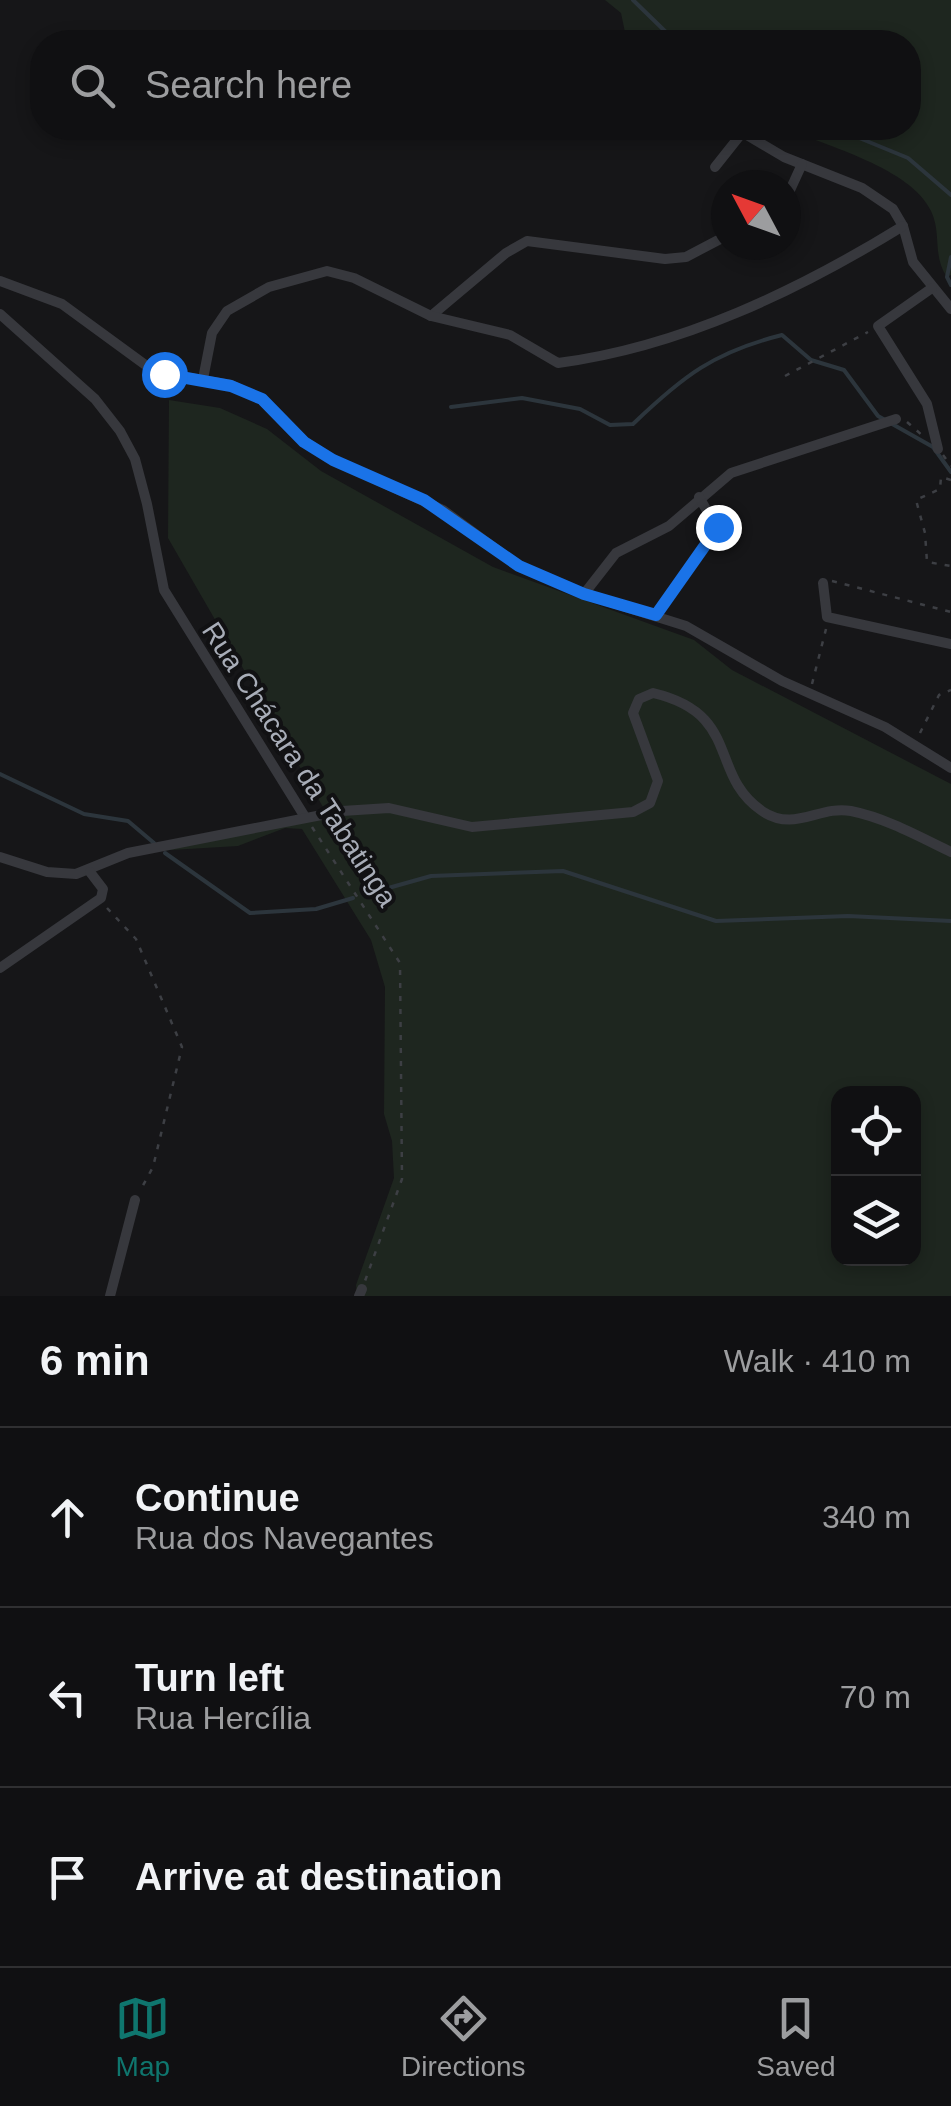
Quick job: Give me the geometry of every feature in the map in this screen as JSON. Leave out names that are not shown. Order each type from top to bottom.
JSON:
[{"type":"street","points":[[714,167],[732,140]]},
{"type":"street","points":[[758,140],[876,196],[898,214],[910,255],[951,309]]},
{"type":"street","points":[[799,170],[802,164]]},
{"type":"street","points":[[203,379],[212,332],[227,311],[248,296],[310,274],[345,274],[431,316],[503,332],[555,363],[621,353],[822,276],[904,226]]},
{"type":"street","points":[[431,316],[506,253],[527,241],[666,260],[686,256],[711,244]]},
{"type":"street","points":[[0,281],[62,304],[155,372],[203,379],[262,399],[304,442],[333,460],[424,500],[519,566],[584,594],[656,615],[700,633],[807,694],[914,744],[951,768]]},
{"type":"street","points":[[932,288],[878,326],[927,404],[938,449]]},
{"type":"street","name":"Rua Chácara da Tabatinga","points":[[0,314],[96,400],[120,430],[135,459],[148,504],[164,590],[306,817]]},
{"type":"street","points":[[584,594],[607,560],[669,526],[699,496],[732,472],[892,420]]},
{"type":"street","points":[[656,615],[717,528],[699,496]]},
{"type":"street","points":[[823,583],[827,618],[951,644]]},
{"type":"street","points":[[0,857],[47,872],[90,872],[128,853],[306,817],[388,808],[472,827],[643,809],[656,793],[658,781],[634,709],[638,699],[652,693],[684,704],[713,726],[738,782],[762,812],[798,822],[828,811],[850,811],[951,852]]},
{"type":"street","points":[[0,968],[99,899],[103,888],[90,872]]},
{"type":"street","points":[[110,1296],[136,1200]]},
{"type":"path","points":[[785,376],[878,326]]},
{"type":"path","points":[[951,480],[941,477],[940,489],[916,500],[925,533],[927,562],[951,566]]},
{"type":"path","points":[[823,583],[826,580],[951,612]]},
{"type":"path","points":[[807,694],[825,644],[827,618]]},
{"type":"path","points":[[914,744],[939,695],[951,690]]},
{"type":"path","name":"Rua Chácara da Tabatinga","points":[[306,817],[400,963],[402,1180],[360,1293]]},
{"type":"path","points":[[99,899],[136,939],[182,1047],[153,1167],[136,1200]]},
{"type":"shaded area","points":[[605,0],[951,0],[951,275],[947,277],[942,269],[934,220],[921,196],[887,171],[816,140],[921,140],[921,30],[625,30],[621,13]]},
{"type":"shaded area","points":[[169,400],[220,408],[267,429],[321,471],[493,567],[694,640],[732,670],[951,784],[951,1296],[357,1296],[356,1285],[394,1178],[392,1141],[384,1114],[385,987],[371,940],[302,829],[285,828],[238,846],[154,851],[327,814],[168,538]]},
{"type":"waterway","points":[[633,0],[664,30]]},
{"type":"waterway","points":[[864,140],[908,158],[951,195]]},
{"type":"waterway","points":[[951,257],[947,277],[951,285]]},
{"type":"waterway","points":[[451,407],[522,398],[580,409],[610,425],[633,424],[701,368],[737,349],[782,335],[811,360],[844,370],[878,416],[933,447],[951,472]]},
{"type":"waterway","points":[[0,774],[84,814],[128,821],[154,843]]},
{"type":"waterway","points":[[165,853],[250,913],[316,909],[353,898]]},
{"type":"waterway","points":[[367,894],[431,876],[563,871],[716,921],[848,916],[951,921]]},
{"type":"route","points":[[164,374],[231,386],[262,399],[304,442],[333,460],[442,510],[519,566],[584,594],[656,615],[718,527]]}]
